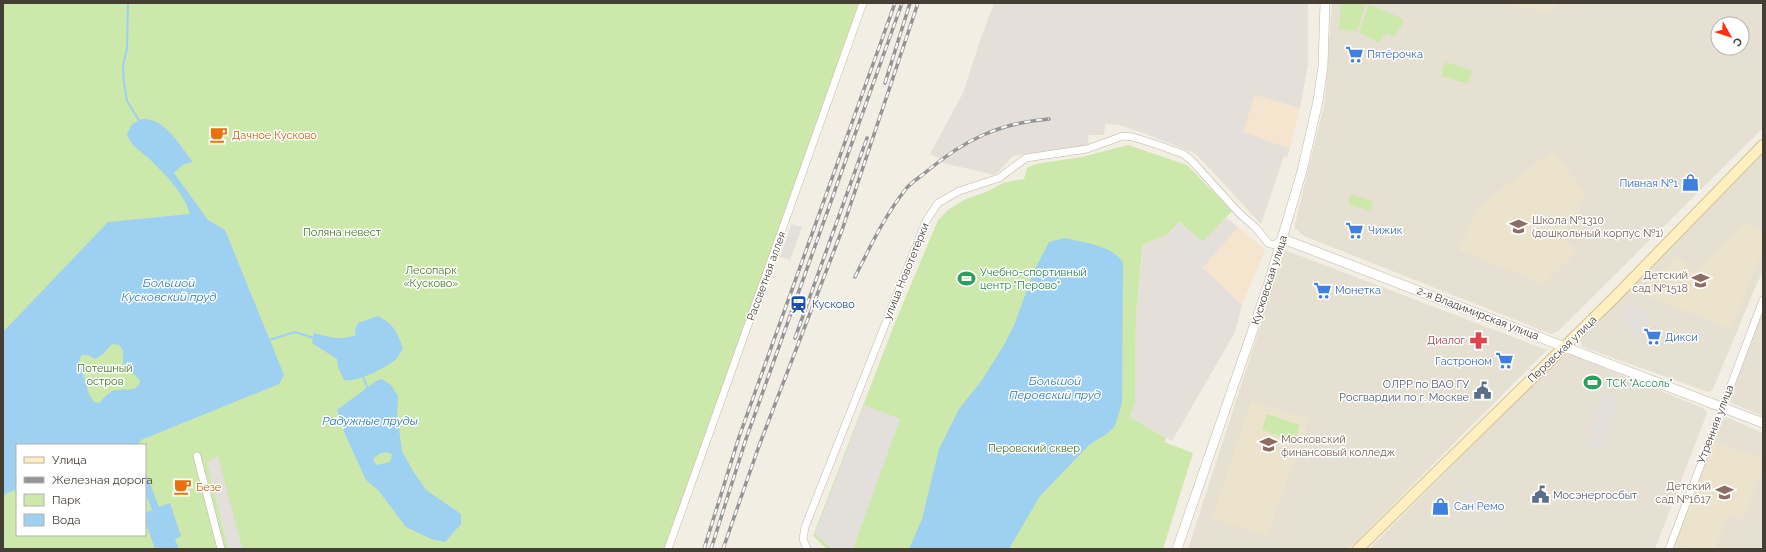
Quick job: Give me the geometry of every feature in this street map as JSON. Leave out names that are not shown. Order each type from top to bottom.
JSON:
[{"type":"main road","name":"Перовская улица","points":[[1358,549],[1564,346],[1763,146]]},
{"type":"street","name":"Рассветная аллея","points":[[668,549],[863,3]]},
{"type":"street","name":"Кусковская улица","points":[[1177,549],[1283,239],[1306,158],[1318,101],[1323,66],[1325,3]]},
{"type":"street","name":"улица Новотетёрки","points":[[807,549],[803,539],[805,527],[831,458],[926,221],[931,211],[942,200],[959,191],[998,178],[1026,158],[1087,149],[1123,136],[1133,137],[1183,154],[1191,160],[1239,213],[1271,244],[1278,243],[1283,239]]},
{"type":"street","name":"2-я Владимирская улица","points":[[1283,239],[1763,423]]},
{"type":"street","name":"Утренняя улица","points":[[1669,549],[1763,300]]},
{"type":"street","points":[[197,456],[221,549]]},
{"type":"shaded area","points":[[994,3],[1308,3],[1308,64],[1300,108],[1255,95],[1243,132],[1290,149],[1287,157],[1284,156],[1261,224],[1196,154],[1144,133],[1119,125],[1105,124],[1104,135],[1088,135],[1089,146],[1013,156],[995,175],[943,163],[939,158],[930,154],[963,93]]},
{"type":"shaded area","points":[[1332,3],[1763,3],[1763,128],[1558,331],[1551,334],[1304,236],[1295,228],[1325,101]]},
{"type":"shaded area","points":[[1507,3],[1560,3],[1546,12]]},
{"type":"shaded area","points":[[1255,95],[1300,108],[1290,149],[1243,132]]},
{"type":"shaded area","name":"Школа №1310 (дошкольный корпус №1)","points":[[1553,151],[1585,192],[1577,217],[1562,235],[1577,252],[1543,284],[1459,250],[1478,207]]},
{"type":"shaded area","points":[[1763,154],[1763,269],[1712,391],[1708,392],[1583,347],[1580,340]]},
{"type":"shaded area","points":[[1226,218],[1238,227],[1203,267],[1168,234],[1179,222],[1203,242]]},
{"type":"shaded area","name":"Детский сад №1518","points":[[1744,223],[1763,232],[1763,249],[1731,329],[1640,293],[1677,255],[1694,274]]},
{"type":"shaded area","points":[[791,224],[802,227],[790,260],[780,257]]},
{"type":"shaded area","points":[[1238,227],[1265,250],[1242,305],[1203,267]]},
{"type":"shaded area","points":[[1168,234],[1242,305],[1235,332],[1172,441],[1130,417],[1135,402],[1136,316],[1143,245]]},
{"type":"shaded area","points":[[1285,250],[1547,350],[1349,549],[1188,549]]},
{"type":"shaded area","points":[[1634,302],[1650,314],[1642,340],[1619,318]]},
{"type":"shaded area","points":[[1763,307],[1763,416],[1731,403],[1729,396]]},
{"type":"shaded area","points":[[1564,354],[1570,354],[1703,408],[1707,413],[1655,549],[1369,549]]},
{"type":"shaded area","points":[[1603,395],[1619,401],[1601,452],[1585,446]]},
{"type":"shaded area","name":"Московский финансовый колледж","points":[[1251,401],[1309,419],[1267,536],[1212,518]]},
{"type":"shaded area","points":[[864,405],[900,419],[853,549],[832,549],[815,534]]},
{"type":"shaded area","name":"Детский сад №1617","points":[[1726,417],[1763,433],[1763,549],[1672,549],[1720,421]]},
{"type":"shaded area","name":"Детский сад №1617","points":[[1714,441],[1763,459],[1763,467],[1742,522],[1728,516],[1715,549],[1693,549],[1676,543]]},
{"type":"shaded area","points":[[218,456],[242,548],[240,549],[228,549],[207,462]]},
{"type":"shaded area","points":[[1468,489],[1488,510],[1484,514],[1463,494]]},
{"type":"green space","name":"Лесопарк «Кусково»","points":[[3,3],[859,3],[666,549],[3,549]]},
{"type":"green space","points":[[1341,3],[1366,3],[1357,31],[1339,29]]},
{"type":"green space","points":[[1369,4],[1403,19],[1404,22],[1394,37],[1386,33],[1379,43],[1359,32]]},
{"type":"green space","points":[[1445,62],[1472,70],[1468,84],[1441,76]]},
{"type":"green space","name":"Перовский сквер","points":[[1128,145],[1187,165],[1232,211],[1203,242],[1179,222],[1168,234],[1143,245],[1136,316],[1135,402],[1130,417],[1166,438],[1164,442],[1193,453],[1163,549],[827,549],[813,536],[894,325],[938,220],[949,209],[966,199],[986,192],[1005,182],[1024,179],[1027,168],[1036,164],[1082,157]]},
{"type":"green space","points":[[1351,194],[1373,201],[1370,211],[1348,204]]},
{"type":"green space","points":[[1267,414],[1300,425],[1295,441],[1262,430]]},
{"type":"water","name":"Большой Кусковский пруд","points":[[142,119],[151,120],[158,123],[172,134],[193,162],[182,165],[174,173],[208,220],[225,230],[284,375],[279,384],[141,440],[138,444],[16,444],[16,489],[3,495],[3,332],[108,222],[190,214],[178,190],[160,169],[135,147],[127,134],[132,124]],"holes":[[[112,344],[119,345],[123,350],[123,365],[140,380],[139,385],[133,389],[115,390],[108,394],[99,403],[94,402],[89,394],[79,360],[82,355],[88,355],[95,359],[102,355]]]},
{"type":"water","name":"Большой Перовский пруд","points":[[1065,238],[1105,248],[1118,257],[1123,263],[1122,403],[1115,426],[1108,433],[1090,444],[1040,496],[1009,549],[909,549],[922,519],[939,449],[959,409],[982,380],[1004,345],[1015,323],[1033,273],[1049,242]]},
{"type":"water","name":"Радужные пруды","points":[[378,316],[388,322],[394,329],[403,349],[392,363],[363,377],[344,380],[338,367],[337,359],[312,343],[314,333],[335,338],[350,337],[356,335],[355,329],[358,323]]},
{"type":"water","name":"Радужные пруды","points":[[382,379],[391,385],[398,396],[397,414],[402,451],[413,471],[426,490],[461,514],[461,524],[445,542],[431,539],[406,527],[378,490],[366,480],[345,434],[337,410],[376,381]],"holes":[[[386,452],[392,454],[390,462],[376,465],[373,459],[379,454]]]},
{"type":"water","points":[[146,474],[159,507],[170,503],[181,536],[175,539],[179,549],[155,549],[146,524],[146,513],[152,510],[146,495]]},
{"type":"waterway","points":[[128,3],[127,48],[123,66],[124,83],[127,101],[140,122]]},
{"type":"waterway","points":[[269,340],[295,332],[314,338]]},
{"type":"waterway","points":[[362,374],[368,389]]},
{"type":"railway","points":[[704,549],[739,437],[895,3]]},
{"type":"railway","points":[[711,549],[746,439],[902,3]]},
{"type":"railway","points":[[885,83],[910,3]]},
{"type":"railway","points":[[723,549],[759,446],[842,230],[918,3]]},
{"type":"railway","points":[[855,277],[884,221],[907,187],[940,161],[968,142],[1014,124],[1049,119]]},
{"type":"railway","points":[[795,338],[867,138]]},
{"type":"place","name":"Пятёрочка","points":[[1354,54]]},
{"type":"place","name":"Дачное Кусково","points":[[219,135]]},
{"type":"place","name":"Пивная №1","points":[[1691,183]]},
{"type":"place","name":"Школа №1310 (дошкольный корпус №1)","points":[[1519,226]]},
{"type":"place","name":"Чижик","points":[[1355,230]]},
{"type":"place","name":"Учебно-спортивный центр \"Перово\"","points":[[967,278]]},
{"type":"place","name":"Детский сад №1518","points":[[1701,281]]},
{"type":"place","name":"Монетка","points":[[1322,290]]},
{"type":"place","name":"Кусково","points":[[799,304]]},
{"type":"place","name":"Дикси","points":[[1652,337]]},
{"type":"place","name":"Диалог","points":[[1478,340]]},
{"type":"place","name":"Гастроном","points":[[1505,361]]},
{"type":"place","name":"ТСК \"Ассоль\"","points":[[1593,383]]},
{"type":"place","name":"ОЛРР по ВАО ГУ Росгвардии по г. Москве","points":[[1482,390]]},
{"type":"place","name":"Московский финансовый колледж","points":[[1268,445]]},
{"type":"place","name":"Безе","points":[[183,487]]},
{"type":"place","name":"Детский сад №1617","points":[[1724,492]]},
{"type":"place","name":"Мосэнергосбыт","points":[[1540,495]]},
{"type":"place","name":"Сан Ремо","points":[[1441,506]]},
{"type":"park label","name":"Поляна невест","points":[[342,232]]},
{"type":"park label","name":"Потешный остров","points":[[105,374]]}]
